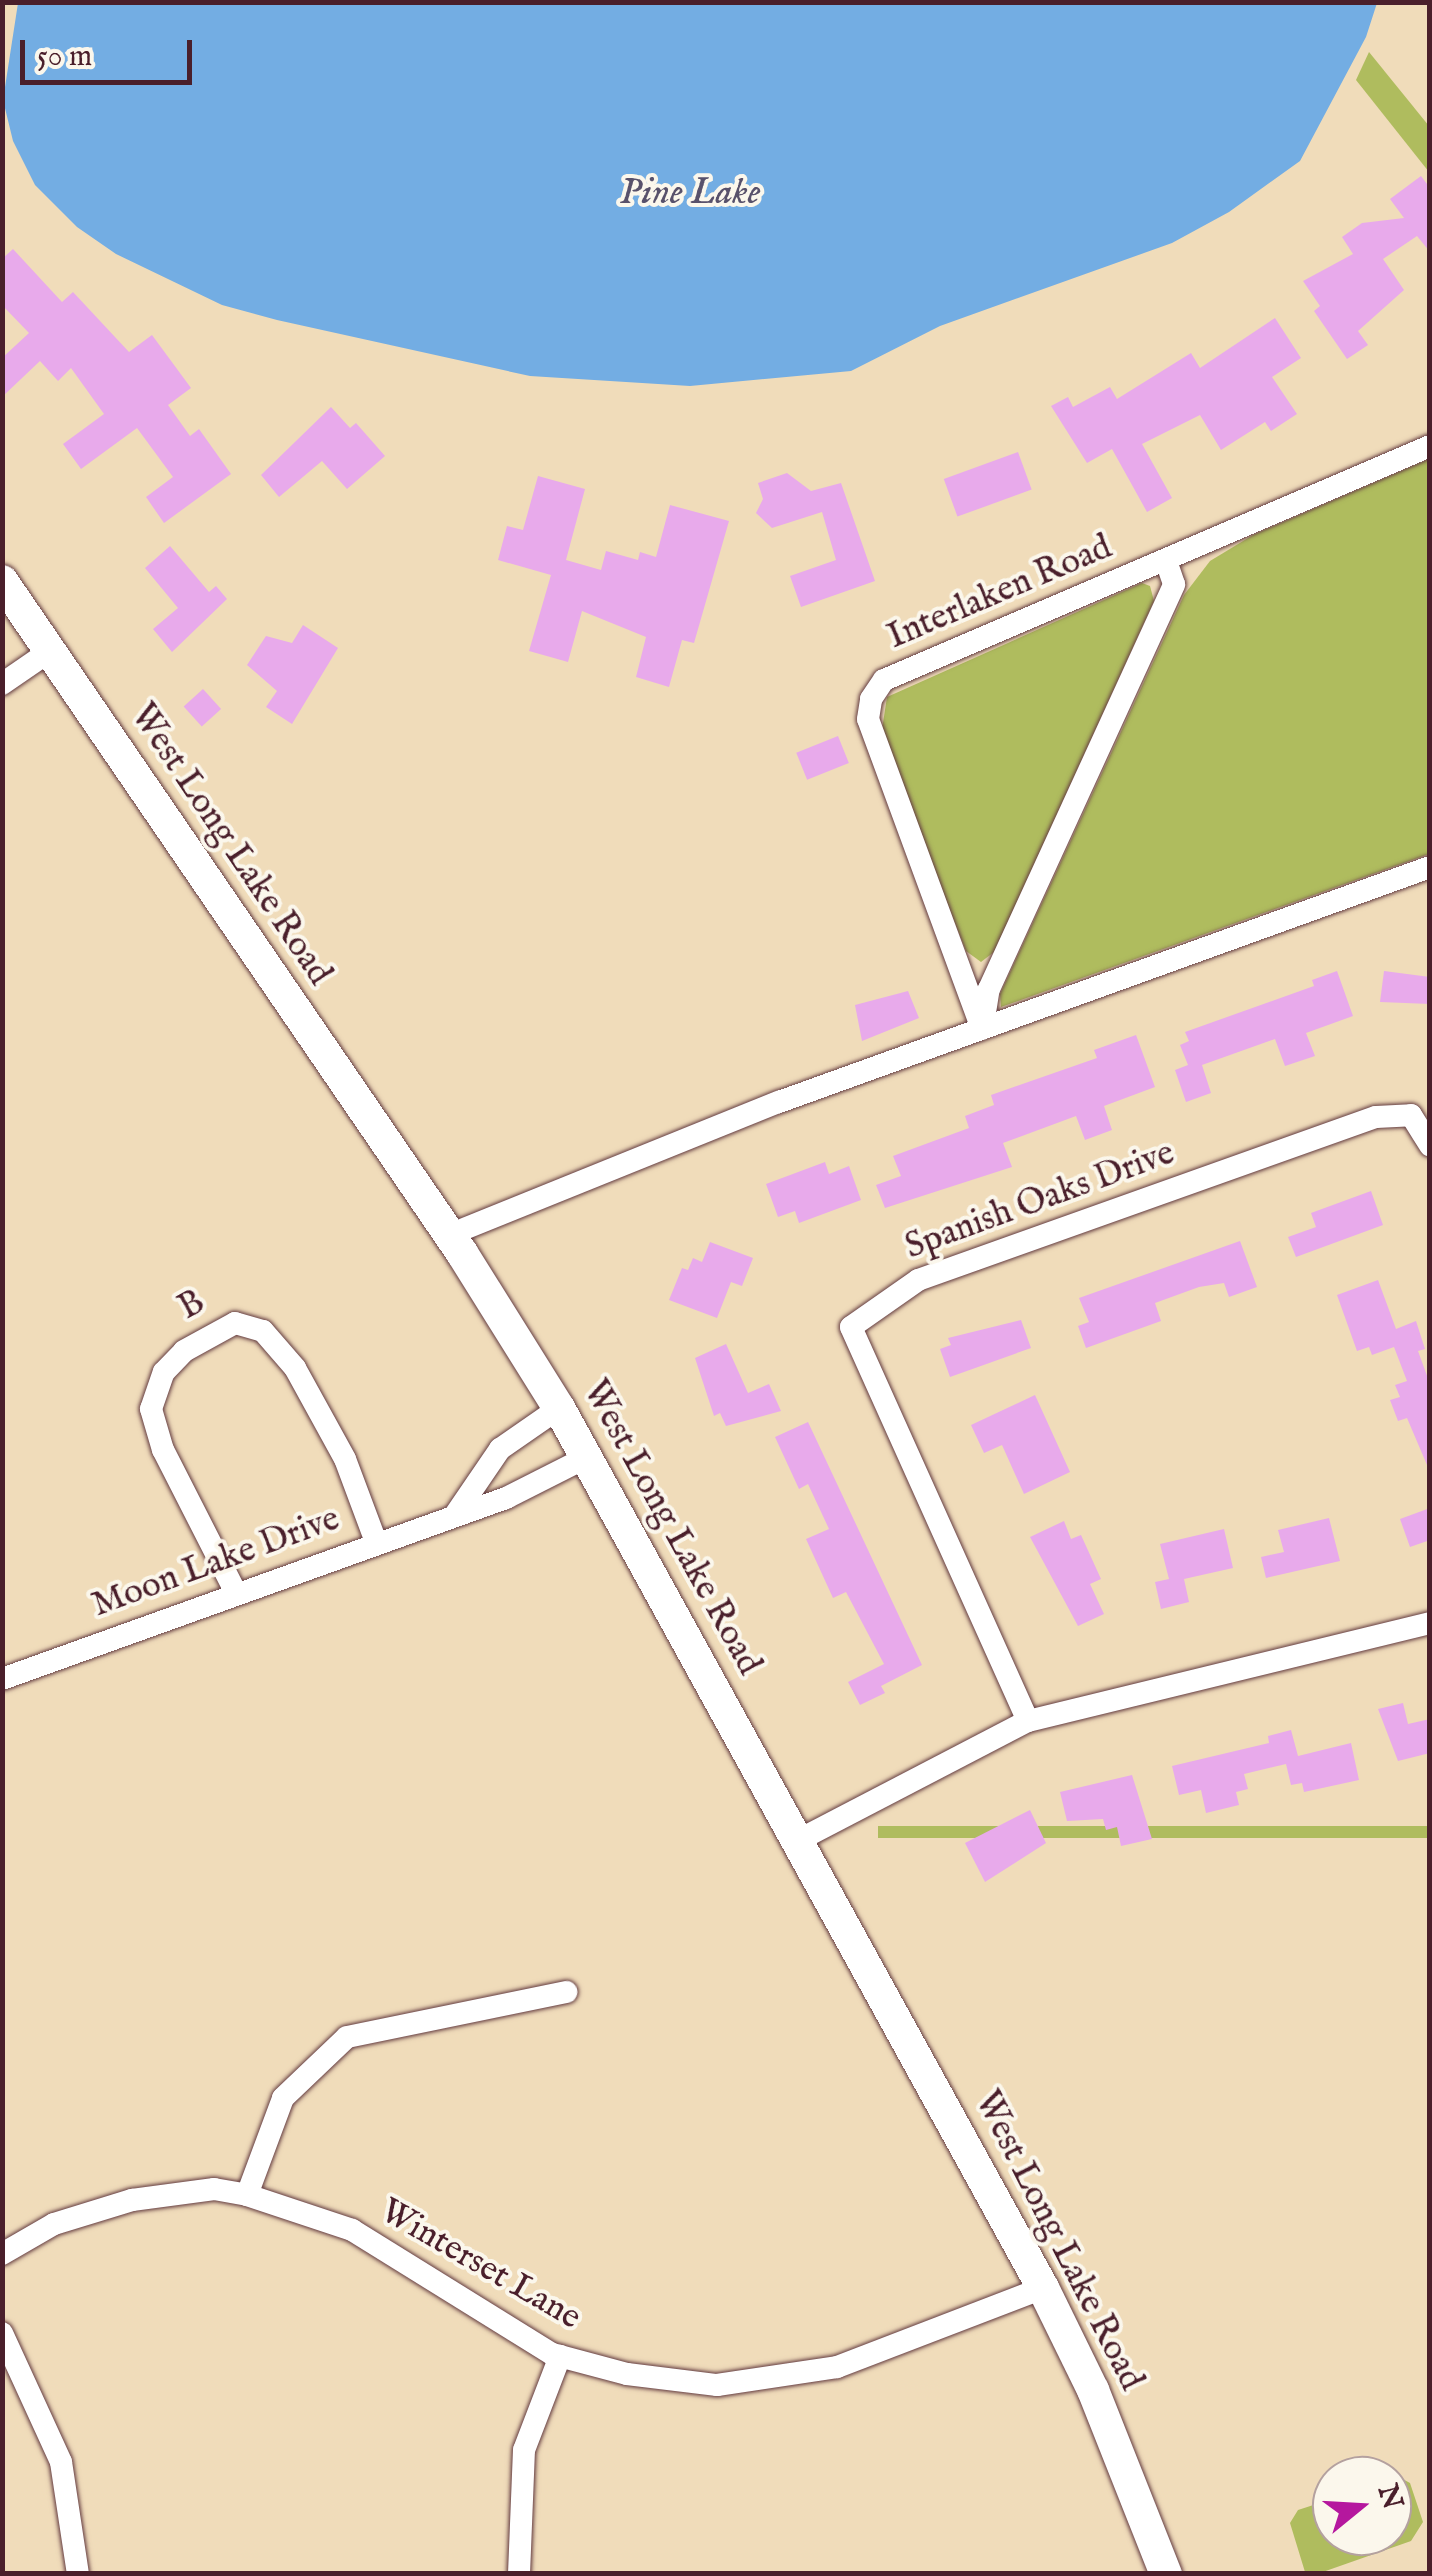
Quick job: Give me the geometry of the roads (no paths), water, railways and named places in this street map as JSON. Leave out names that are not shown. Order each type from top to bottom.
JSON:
[{"type":"main road","name":"West Long Lake Road","points":[[9,603],[50,651],[449,1236],[559,1408],[1043,2288],[1093,2390],[1166,2574]]},
{"type":"street","name":"Interlaken Road","points":[[982,1028],[868,720],[871,700],[884,680],[1430,446]]},
{"type":"street","points":[[982,1028],[989,988],[1174,584],[1166,561]]},
{"type":"street","points":[[2,684],[50,651]]},
{"type":"street","points":[[449,1236],[982,1028],[1430,867]]},
{"type":"street","name":"Spanish Oaks Drive","points":[[1028,1721],[851,1327],[918,1280],[1376,1117],[1411,1115],[1430,1146]]},
{"type":"street","name":"B","points":[[236,1592],[163,1450],[151,1409],[164,1372],[184,1351],[235,1323],[263,1330],[295,1368],[345,1459],[376,1542]]},
{"type":"street","points":[[455,1515],[500,1449],[559,1408]]},
{"type":"street","name":"Moon Lake Drive","points":[[2,1679],[455,1515],[588,1458]]},
{"type":"street","points":[[799,1840],[1028,1721],[1430,1623]]},
{"type":"street","points":[[247,2195],[283,2098],[347,2037],[566,1992]]},
{"type":"street","name":"Winterset Lane","points":[[2,2254],[54,2224],[132,2200],[214,2189],[247,2195],[352,2230],[560,2356],[627,2374],[717,2385],[837,2367],[1043,2288]]},
{"type":"street","points":[[2,2333],[61,2462],[78,2574]]},
{"type":"street","points":[[520,2574],[524,2450],[560,2356]]},
{"type":"water","name":"Pine Lake","points":[[18,2],[1377,3],[1366,37],[1300,161],[1229,212],[1172,243],[940,326],[851,371],[690,386],[530,376],[277,320],[222,305],[116,254],[77,227],[35,185],[13,141],[3,100]]}]
